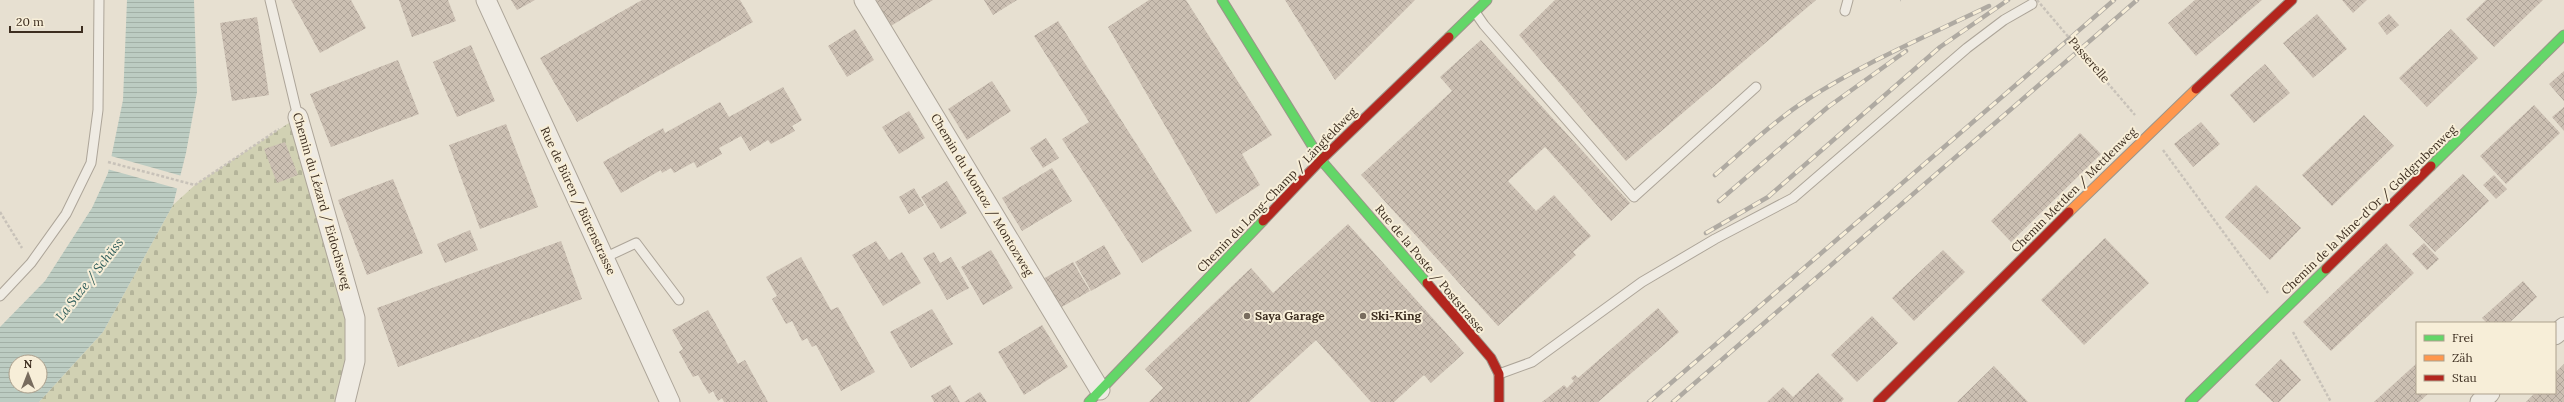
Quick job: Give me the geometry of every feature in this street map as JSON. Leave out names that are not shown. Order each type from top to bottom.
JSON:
[{"type":"street","name":"Rue de Büren / Bürenstrasse","points":[[486,0],[670,402]]},
{"type":"street","name":"Chemin du Montoz / Montozweg","points":[[864,0],[1094,396]]},
{"type":"street","name":"Rue de la Poste / Poststrasse","points":[[1222,0],[1321,160],[1491,358],[1499,374],[1501,392],[1499,402]]},
{"type":"street","name":"Chemin du Long-Champ / Längfeldweg","points":[[1094,396],[1321,160],[1487,0]]},
{"type":"street","name":"Chemin Mettlen / Mettlenweg","points":[[1878,402],[2150,132],[2292,0]]},
{"type":"street","name":"Chemin de la Mine-d'Or / Goldgrubenweg","points":[[2190,402],[2564,35]]},
{"type":"street","name":"Chemin du Lézard / Eidochsweg","points":[[298,118],[356,318],[355,360],[345,402]]},
{"type":"street","points":[[2556,334],[2564,327]]},
{"type":"street","points":[[2480,402],[2489,394]]},
{"type":"lane","points":[[0,296],[31,263],[66,214],[91,163],[98,110],[99,0]]},
{"type":"lane","name":"Chemin du Lézard / Eidochsweg","points":[[270,0],[298,118]]},
{"type":"lane","points":[[1844,11],[1848,0]]},
{"type":"lane","points":[[1499,374],[1532,362],[1642,282],[1715,239],[1793,198],[1967,48],[2004,20],[2035,2]]},
{"type":"lane","points":[[1475,12],[1484,25],[1634,197],[1756,87]]},
{"type":"lane","points":[[604,258],[636,243],[679,300]]},
{"type":"path","name":"Passerelle","points":[[2035,2],[2088,60],[2140,121]]},
{"type":"path","points":[[107,162],[185,184],[195,184],[298,118]]},
{"type":"path","points":[[2158,144],[2282,312],[2330,402]]},
{"type":"path","points":[[0,212],[31,263]]},
{"type":"green space","points":[[298,117],[352,303],[345,402],[39,402],[48,394],[48,392],[103,332],[173,205],[195,185]]},
{"type":"water","name":"La Suze / Schüss","points":[[127,0],[194,0],[197,92],[186,153],[173,205],[103,332],[48,392],[48,354],[8,354],[8,394],[46,394],[39,402],[0,402],[0,327],[45,281],[92,208],[108,173],[123,100]]},
{"type":"pier","points":[[111,156],[182,176],[179,189],[107,169]]},
{"type":"building","points":[[291,0],[351,0],[366,28],[320,53]]},
{"type":"building","points":[[399,0],[448,0],[456,21],[412,37]]},
{"type":"building","points":[[511,0],[535,0],[517,10]]},
{"type":"building","points":[[642,0],[740,0],[753,22],[577,122],[540,58]]},
{"type":"building","points":[[877,0],[933,0],[886,29],[870,4]]},
{"type":"building","points":[[984,0],[1017,0],[993,15]]},
{"type":"building","points":[[1149,0],[1186,0],[1272,135],[1242,154],[1260,185],[1216,214],[1108,27]]},
{"type":"building","points":[[1285,0],[1415,0],[1335,80]]},
{"type":"building","points":[[1555,0],[1816,0],[1626,161],[1519,35]]},
{"type":"building","points":[[2195,0],[2262,0],[2196,56],[2168,23]]},
{"type":"building","points":[[2342,0],[2367,0],[2353,13]]},
{"type":"building","points":[[2486,0],[2543,0],[2494,47],[2466,19]]},
{"type":"building","points":[[2317,14],[2347,49],[2313,78],[2283,43]]},
{"type":"building","points":[[2389,14],[2399,25],[2387,35],[2378,23]]},
{"type":"building","points":[[257,17],[269,95],[232,101],[220,23]]},
{"type":"building","points":[[1058,21],[1192,231],[1142,263],[1062,139],[1089,122],[1034,36]]},
{"type":"building","points":[[855,29],[874,60],[847,77],[828,46]]},
{"type":"building","points":[[2451,29],[2478,58],[2427,107],[2399,78]]},
{"type":"building","points":[[1481,40],[1630,203],[1611,221],[1545,147],[1508,181],[1536,211],[1554,195],[1591,236],[1573,252],[1576,255],[1498,326],[1361,175],[1452,91],[1440,77]]},
{"type":"building","points":[[471,45],[495,101],[457,117],[433,62]]},
{"type":"building","points":[[398,60],[419,114],[331,147],[310,94]]},
{"type":"building","points":[[2265,64],[2290,93],[2254,123],[2230,95]]},
{"type":"building","points":[[2564,71],[2564,101],[2549,84]]},
{"type":"building","points":[[992,81],[1011,111],[967,140],[948,109]]},
{"type":"building","points":[[783,87],[802,120],[792,126],[795,131],[771,144],[768,140],[750,151],[741,136],[719,148],[722,154],[697,168],[694,162],[674,173],[671,168],[662,173],[661,170],[621,193],[603,162],[663,128],[665,133],[720,102],[729,117]]},
{"type":"building","points":[[2534,105],[2560,133],[2506,184],[2480,156]]},
{"type":"building","points":[[2564,107],[2564,131],[2552,117]]},
{"type":"building","points":[[909,111],[925,138],[899,154],[882,127]]},
{"type":"building","points":[[2364,115],[2394,146],[2332,206],[2302,175]]},
{"type":"building","points":[[2201,122],[2220,144],[2193,167],[2174,144]]},
{"type":"building","points":[[506,124],[538,207],[480,229],[449,145]]},
{"type":"building","points":[[2080,133],[2101,154],[2011,242],[1991,221]]},
{"type":"building","points":[[1046,138],[1059,158],[1043,168],[1030,148]]},
{"type":"building","points":[[285,142],[298,175],[277,183],[264,149]]},
{"type":"building","points":[[1052,168],[1072,201],[1022,231],[1002,198]]},
{"type":"building","points":[[2463,174],[2489,201],[2435,252],[2409,225]]},
{"type":"building","points":[[2494,175],[2507,189],[2496,199],[2483,185]]},
{"type":"building","points":[[393,179],[423,253],[367,275],[338,200]]},
{"type":"building","points":[[947,181],[967,213],[941,229],[921,197]]},
{"type":"building","points":[[2256,185],[2301,228],[2270,260],[2225,217]]},
{"type":"building","points":[[914,188],[924,205],[909,214],[899,197]]},
{"type":"building","points":[[1348,224],[1464,353],[1431,383],[1424,375],[1394,402],[1371,402],[1316,340],[1249,402],[1149,402],[1163,388],[1145,369],[1251,268],[1273,293]]},
{"type":"building","points":[[470,230],[478,250],[445,263],[437,244]]},
{"type":"building","points":[[2105,238],[2149,283],[2084,345],[2041,300]]},
{"type":"building","points":[[561,241],[582,299],[398,367],[377,308]]},
{"type":"building","points":[[876,241],[889,260],[902,252],[921,283],[883,306],[852,255]]},
{"type":"building","points":[[2386,243],[2414,273],[2331,351],[2303,322]]},
{"type":"building","points":[[2424,243],[2439,259],[2427,270],[2412,254]]},
{"type":"building","points":[[1104,245],[1121,274],[1091,291],[1075,262]]},
{"type":"building","points":[[991,250],[1013,288],[983,305],[961,267]]},
{"type":"building","points":[[1943,250],[1965,272],[1914,321],[1892,298]]},
{"type":"building","points":[[934,252],[940,263],[951,257],[969,288],[947,300],[923,258]]},
{"type":"building","points":[[801,257],[831,310],[838,307],[875,372],[841,391],[816,345],[812,347],[807,338],[802,341],[792,321],[786,324],[772,299],[777,296],[766,277]]},
{"type":"building","points":[[1073,262],[1090,291],[1060,308],[1043,279]]},
{"type":"building","points":[[2523,281],[2537,297],[2510,322],[2486,322],[2482,318]]},
{"type":"building","points":[[1658,308],[1679,332],[1598,402],[1542,402],[1564,385],[1567,388],[1574,381],[1571,378],[1575,375],[1578,378]]},
{"type":"building","points":[[932,309],[953,344],[911,368],[890,332]]},
{"type":"building","points":[[708,310],[738,364],[745,360],[768,402],[724,402],[722,398],[718,401],[713,391],[709,394],[698,375],[693,377],[679,352],[683,349],[672,330]]},
{"type":"building","points":[[1872,316],[1898,343],[1857,382],[1831,355]]},
{"type":"building","points":[[1042,325],[1068,367],[1024,395],[998,352]]},
{"type":"building","points":[[2281,359],[2301,380],[2279,402],[2273,402],[2255,385]]},
{"type":"building","points":[[2416,364],[2416,394],[2428,394],[2419,402],[2374,402]]},
{"type":"building","points":[[2564,364],[2564,402],[2526,402],[2534,394],[2556,394],[2556,372]]},
{"type":"building","points":[[1994,366],[2028,402],[1957,402]]},
{"type":"building","points":[[1818,373],[1844,399],[1841,402],[1767,402],[1783,387],[1793,397]]},
{"type":"building","points":[[950,385],[960,402],[934,402],[931,396]]},
{"type":"building","points":[[980,392],[987,402],[964,402]]},
{"type":"railway","points":[[1706,233],[1768,197],[1940,47],[2008,0]]},
{"type":"railway","points":[[1649,402],[2114,0]]},
{"type":"railway","points":[[1673,402],[2137,0]]},
{"type":"railway","points":[[1715,175],[1759,136],[1805,101],[1827,87],[1872,62],[1989,6]]},
{"type":"railway","points":[[1719,201],[1828,107],[1906,51]]},
{"type":"traffic: fast","points":[[1222,0],[1321,160],[1427,283]]},
{"type":"traffic: fast","points":[[1449,37],[1487,0]]},
{"type":"traffic: fast","points":[[2431,166],[2564,35]]},
{"type":"traffic: fast","points":[[1089,402],[1263,221]]},
{"type":"traffic: fast","points":[[2190,402],[2326,269]]},
{"type":"traffic: slow","points":[[2069,212],[2196,89]]},
{"type":"traffic: jam","points":[[2196,89],[2292,0]]},
{"type":"traffic: jam","points":[[1263,221],[1321,160],[1449,37]]},
{"type":"traffic: jam","points":[[2326,269],[2431,166]]},
{"type":"traffic: jam","points":[[1878,402],[2069,212]]},
{"type":"traffic: jam","points":[[1427,283],[1491,358],[1499,374],[1499,402]]},
{"type":"place","name":"Saya Garage","points":[[1247,316]]},
{"type":"place","name":"Ski-King","points":[[1363,316]]}]
